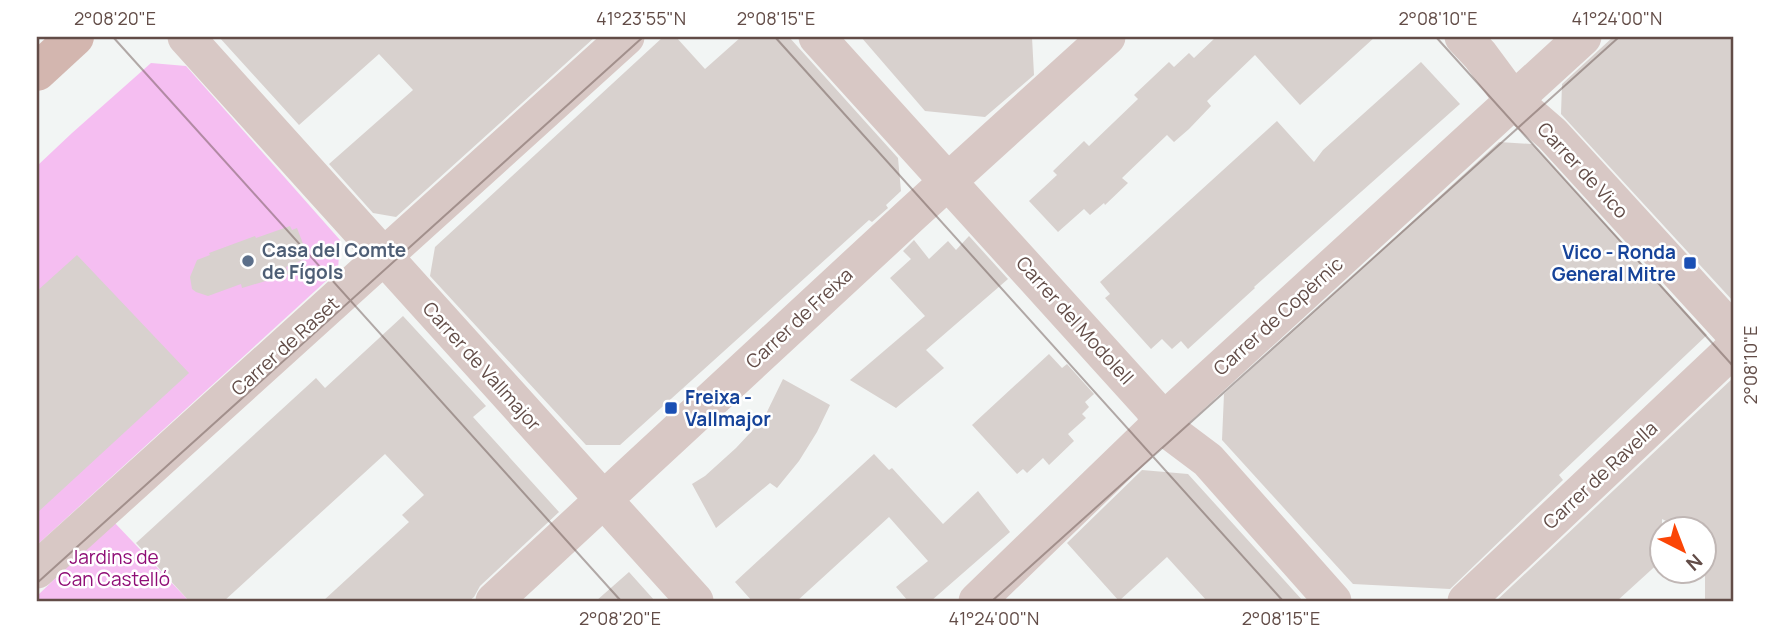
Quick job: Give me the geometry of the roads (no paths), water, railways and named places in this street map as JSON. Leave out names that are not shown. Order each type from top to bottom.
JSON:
[{"type":"main road","points":[[37,72],[75,37]]},
{"type":"street","name":"Carrer de Vallmajor","points":[[186,37],[695,601]]},
{"type":"street","name":"Carrer de Raset","points":[[37,570],[626,37]]},
{"type":"street","name":"Carrer del Modolell","points":[[817,37],[1153,408],[1160,424],[1208,460],[1333,601]]},
{"type":"street","name":"Carrer de Freixa","points":[[494,601],[1107,37]]},
{"type":"street","name":"Carrer de Vico","points":[[1463,37],[1514,101],[1552,134],[1733,332]]},
{"type":"street","name":"Carrer de Copèrnic","points":[[977,601],[1160,424],[1583,37]]},
{"type":"street","name":"Carrer de Ravella","points":[[1466,601],[1733,348]]},
{"type":"place","name":"Casa del Comte de Fígols","points":[[248,261]]},
{"type":"place","name":"Vico - Ronda General Mitre","points":[[1690,263]]},
{"type":"place","name":"Freixa - Vallmajor","points":[[671,408]]},
{"type":"park label","name":"Jardins de Can Castelló","points":[[114,568]]}]
